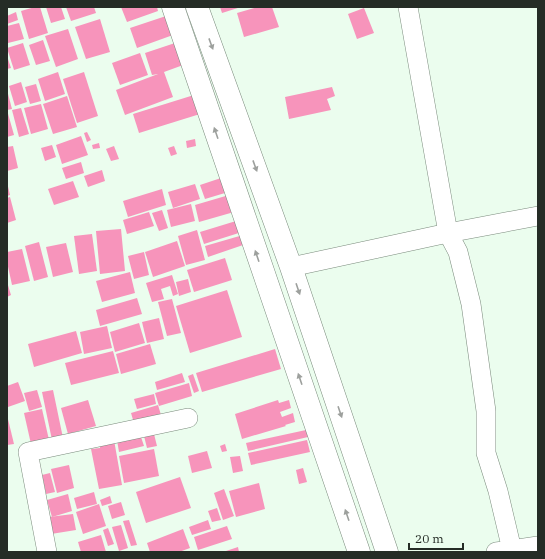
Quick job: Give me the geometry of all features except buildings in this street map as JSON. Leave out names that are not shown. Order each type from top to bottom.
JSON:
[{"type":"street","points":[[173,7],[359,552]]},
{"type":"street","points":[[197,7],[291,267],[387,552]]},
{"type":"street","points":[[408,7],[448,233],[458,252],[471,304],[486,411],[486,453],[498,491],[504,551],[538,546]]},
{"type":"street","points":[[291,267],[448,233],[538,216]]},
{"type":"street","points":[[47,552],[28,452],[188,418]]}]
